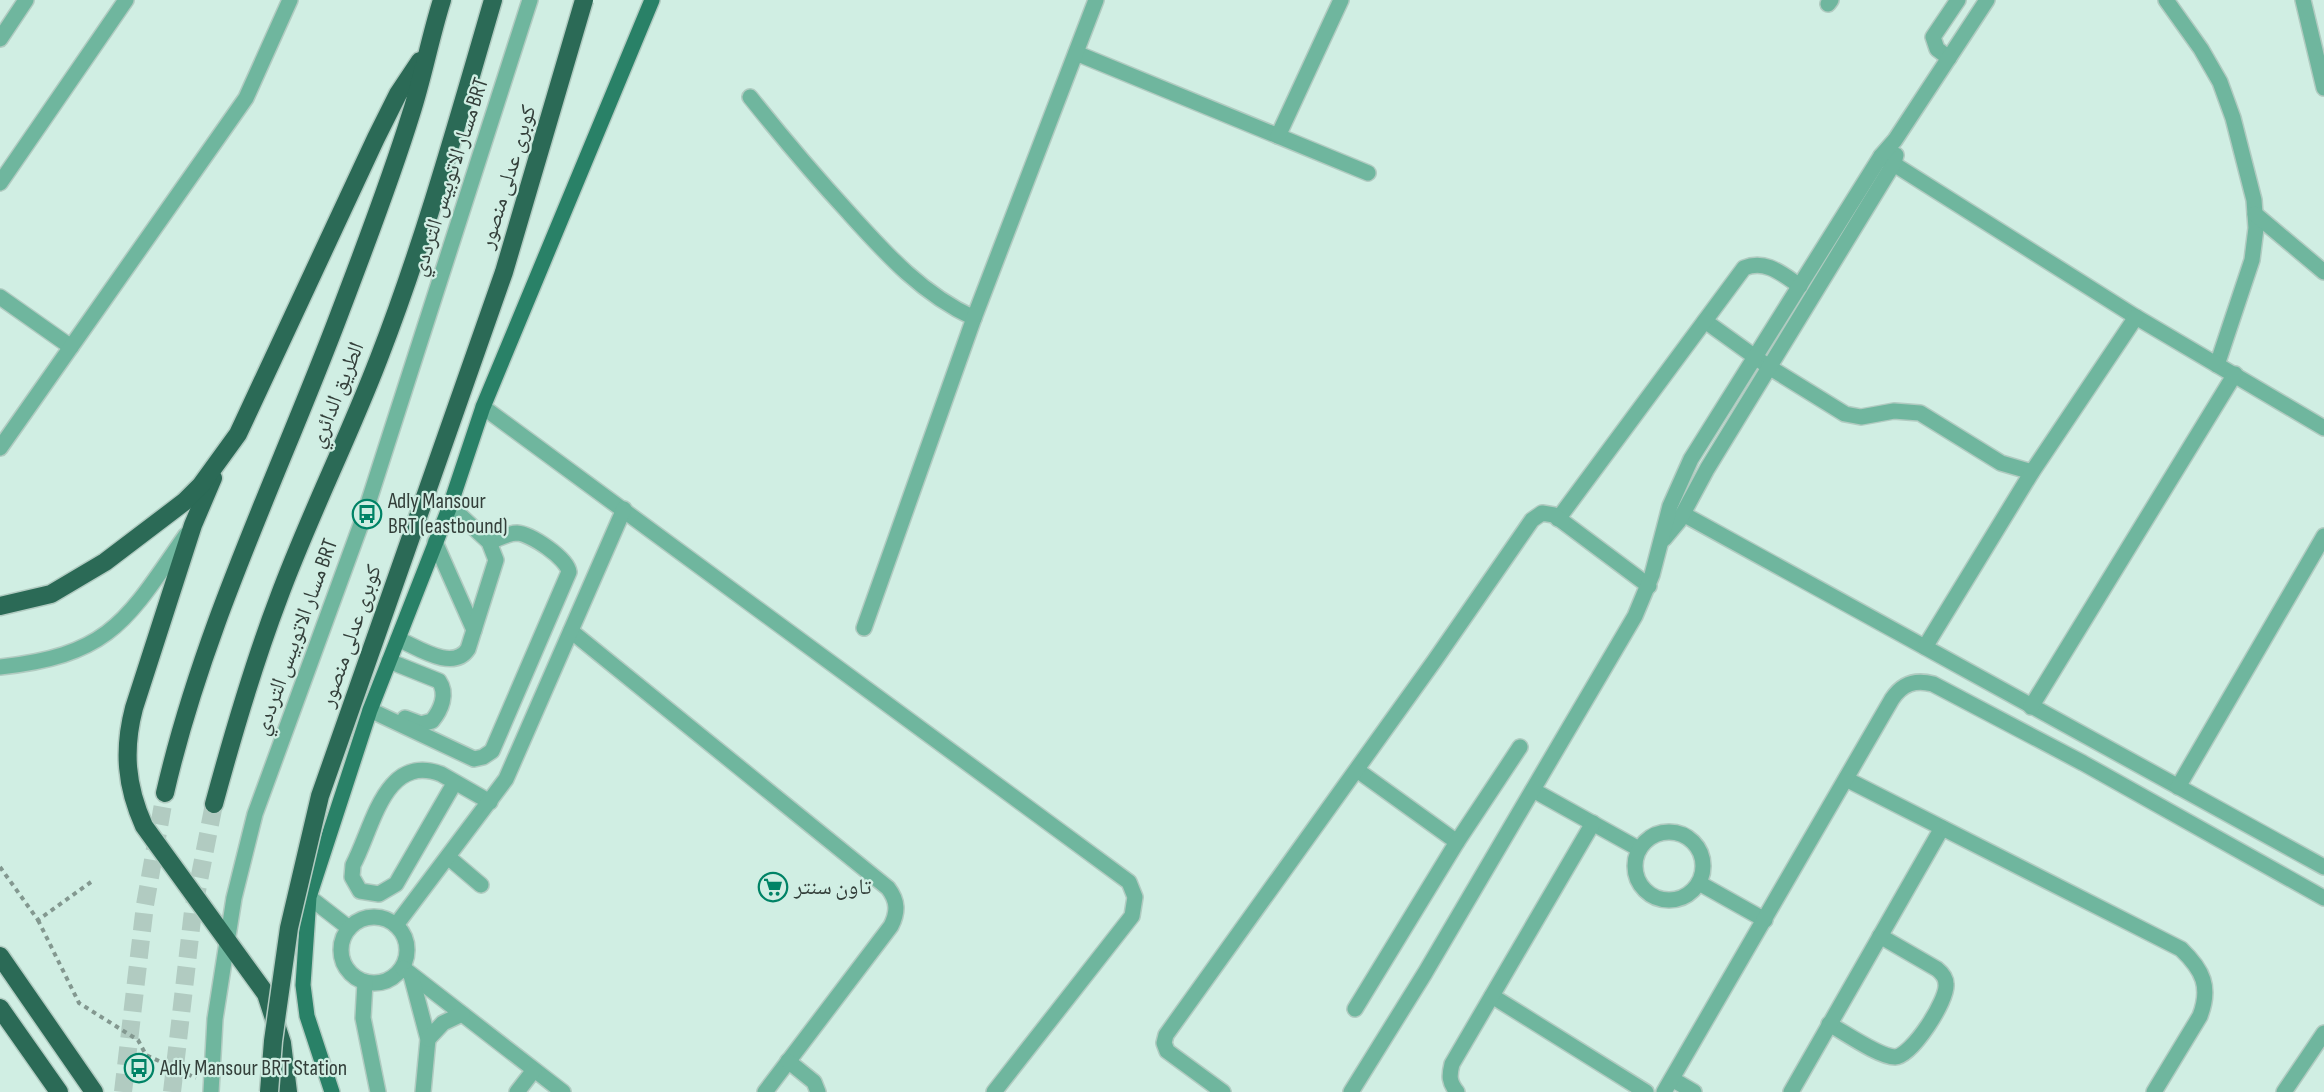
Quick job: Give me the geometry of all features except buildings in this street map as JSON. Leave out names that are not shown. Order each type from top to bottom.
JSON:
[{"type":"highway","name":"الطريق الدائري","points":[[214,804],[244,695],[276,605],[379,358],[406,281],[453,138],[493,0]]},
{"type":"highway","name":"كوبرى عدلى منصور","points":[[269,1092],[273,1041],[289,928],[320,796],[504,272],[584,0]]},
{"type":"highway","name":"الطريق الدائري","points":[[165,793],[180,731],[211,636],[339,317],[384,195],[412,113],[437,6]]},
{"type":"highway","points":[[0,606],[51,594],[78,580],[184,502],[220,460],[238,434],[375,138],[398,94],[428,50]]},
{"type":"highway","points":[[220,460],[193,525],[129,727],[127,767],[130,788],[144,826],[266,994],[282,1043],[288,1092]]},
{"type":"highway","points":[[0,956],[94,1092]]},
{"type":"highway","points":[[0,1008],[59,1092]]},
{"type":"main road","points":[[332,1092],[307,1016],[303,986],[309,897],[374,712],[389,661],[450,506],[483,407],[652,0]]},
{"type":"street","points":[[0,39],[26,0]]},
{"type":"street","points":[[0,183],[126,0]]},
{"type":"street","points":[[0,448],[246,98],[290,0]]},
{"type":"street","name":"مسار الاتوبيس الترددي BRT","points":[[211,1092],[215,1019],[231,920],[255,814],[364,516],[530,0]]},
{"type":"street","points":[[864,628],[974,318],[1096,0]]},
{"type":"street","points":[[1278,136],[1341,0]]},
{"type":"street","points":[[1949,58],[1937,49],[1933,37],[1958,0]]},
{"type":"street","points":[[1351,1092],[1635,616],[1649,586],[1664,539],[1668,514],[1691,459],[1800,286],[1887,159],[1897,152],[1895,140],[1987,0]]},
{"type":"street","points":[[2166,0],[2201,49],[2220,82],[2252,186],[2255,214],[2252,260],[2217,365]]},
{"type":"street","points":[[2304,0],[2324,88]]},
{"type":"street","points":[[1076,53],[1368,173]]},
{"type":"street","points":[[750,98],[794,153],[904,272],[939,300],[974,318]]},
{"type":"street","points":[[1887,159],[2136,317],[2324,428]]},
{"type":"street","points":[[1664,539],[1675,528],[1887,159]]},
{"type":"street","points":[[2255,214],[2324,272]]},
{"type":"street","points":[[1558,519],[1744,268],[1755,264],[1766,265],[1800,286]]},
{"type":"street","points":[[0,297],[71,347]]},
{"type":"street","points":[[1925,647],[2032,472],[2136,317]]},
{"type":"street","points":[[1705,321],[1768,367],[1845,414],[1861,417],[1894,411],[1920,413],[2001,464],[2032,472]]},
{"type":"street","points":[[2031,707],[2235,374]]},
{"type":"street","points":[[483,407],[1129,882],[1135,897],[1132,916],[994,1092]]},
{"type":"street","points":[[398,639],[449,660],[455,660],[465,654],[496,567],[495,554],[489,542],[450,506]]},
{"type":"street","points":[[396,925],[490,802],[511,770],[624,509]]},
{"type":"street","points":[[1223,1092],[1170,1054],[1165,1048],[1164,1039],[1357,770],[1532,520],[1542,513],[1548,513],[1649,586]]},
{"type":"street","points":[[1683,514],[2324,867]]},
{"type":"street","points":[[0,668],[61,658],[106,634],[139,602],[193,525]]},
{"type":"street","points":[[374,712],[474,759],[483,757],[492,751],[569,572],[563,558],[523,534],[509,534],[489,542]]},
{"type":"street","points":[[2178,787],[2324,536]]},
{"type":"street","points":[[435,542],[474,630]]},
{"type":"street","points":[[571,631],[870,873],[893,895],[897,911],[891,926],[765,1092]]},
{"type":"street","points":[[374,712],[421,724],[429,723],[435,718],[444,697],[444,688],[439,681],[389,661]]},
{"type":"street","points":[[1694,1092],[1668,1086],[1897,691],[1905,685],[1923,682],[2084,763],[2324,898]]},
{"type":"street","points":[[1355,1009],[1457,842],[1520,747]]},
{"type":"street","points":[[1357,770],[1457,842]]},
{"type":"street","points":[[455,782],[396,884],[379,894],[360,891],[352,877],[353,865],[387,789],[398,777],[415,771],[433,771],[455,782],[490,802]]},
{"type":"street","points":[[1846,779],[2181,949],[2196,964],[2206,990],[2205,1003],[2200,1016],[2154,1092]]},
{"type":"street","points":[[1533,790],[1639,849]]},
{"type":"street","points":[[1457,1092],[1450,1084],[1449,1074],[1452,1064],[1593,823]]},
{"type":"street","points":[[1791,1092],[1942,828]]},
{"type":"street","points":[[1662,832],[1681,834],[1696,846],[1701,855],[1702,874],[1698,883],[1684,897],[1666,901],[1656,898],[1641,886],[1636,878],[1635,858],[1639,849],[1645,841],[1662,832]]},
{"type":"street","points":[[448,857],[481,885]]},
{"type":"street","points":[[1698,883],[1765,920]]},
{"type":"street","points":[[309,897],[349,928]]},
{"type":"street","points":[[407,971],[382,983],[365,982],[356,978],[344,964],[341,945],[349,928],[363,918],[389,920],[396,925],[407,945],[407,971],[428,1039],[423,1092]]},
{"type":"street","points":[[1829,1024],[1885,1055],[1896,1057],[1907,1053],[1915,1045],[1945,994],[1944,976],[1937,969],[1880,936]]},
{"type":"street","points":[[407,971],[563,1092]]},
{"type":"street","points":[[365,982],[363,1018],[378,1092]]},
{"type":"street","points":[[1492,996],[1646,1092]]},
{"type":"street","points":[[428,1039],[442,1023],[462,1014]]},
{"type":"street","points":[[2284,1092],[2324,1034]]},
{"type":"street","points":[[788,1061],[814,1082],[818,1092]]},
{"type":"street","points":[[517,1092],[534,1070]]},
{"type":"path","points":[[0,867],[38,920],[80,1003],[138,1040],[147,1055],[198,1078]]},
{"type":"path","points":[[38,920],[91,882]]},
{"type":"tunnel","points":[[123,1092],[145,905],[165,793]]},
{"type":"tunnel","points":[[172,1092],[193,911],[214,804]]},
{"type":"place","name":"Adly Mansour BRT (eastbound)","points":[[367,514]]},
{"type":"place","name":"تاون سنتر","points":[[773,887]]},
{"type":"place","name":"Adly Mansour BRT Station","points":[[139,1068]]}]
